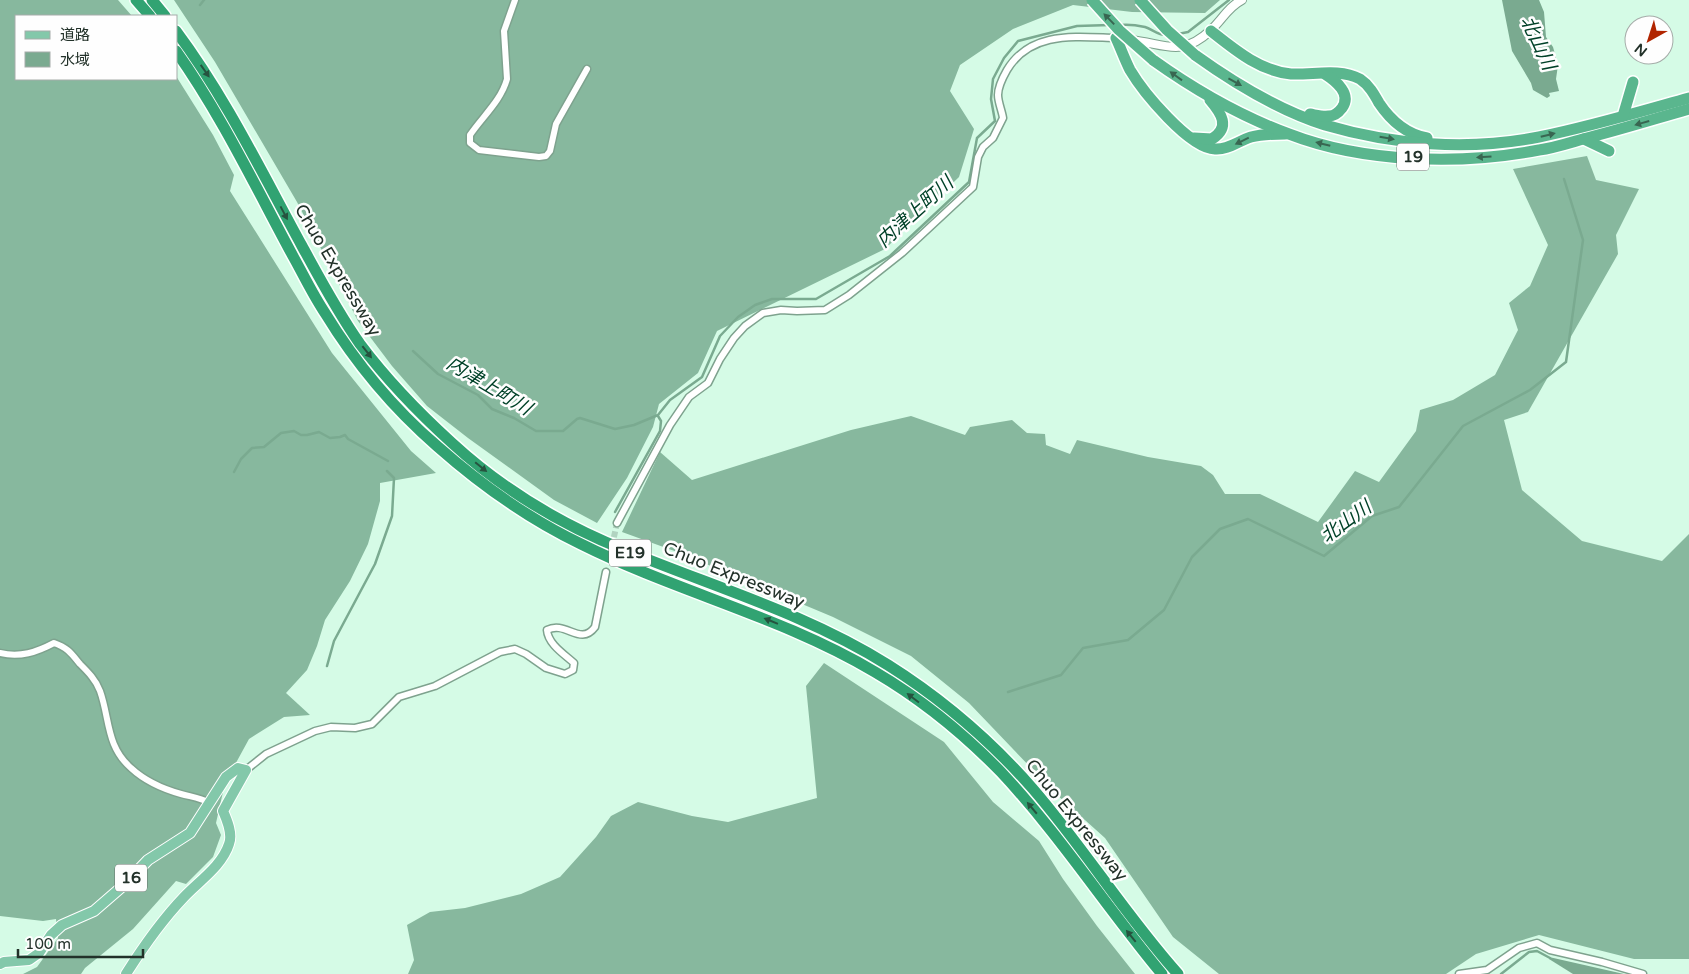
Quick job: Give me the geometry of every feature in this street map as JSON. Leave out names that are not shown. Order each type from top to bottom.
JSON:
[{"type":"highway","points":[[136,0],[149,15]]},
{"type":"highway","points":[[152,0],[164,15]]},
{"type":"highway","name":"19","points":[[1092,0],[1119,30],[1153,60],[1205,95],[1289,134],[1320,144],[1355,151],[1396,157],[1455,159],[1495,156],[1540,150],[1689,109]]},
{"type":"highway","name":"19","points":[[1140,0],[1167,30],[1225,76],[1291,111],[1324,124],[1403,141],[1458,145],[1490,144],[1538,137],[1689,98]]},
{"type":"highway","points":[[1211,31],[1237,52],[1263,66],[1289,74],[1337,73],[1349,75],[1360,80],[1367,85],[1388,115],[1399,126],[1417,136],[1458,145]]},
{"type":"highway","name":"Chuo Expressway","points":[[178,34],[210,78],[230,112],[327,292],[355,335],[388,378],[431,424],[496,479],[580,530],[624,550],[829,633],[886,664],[952,710],[983,738],[1033,789],[1178,974]]},
{"type":"highway","points":[[1116,38],[1130,68],[1145,92],[1190,137],[1202,146],[1224,149],[1250,137],[1267,134],[1289,134]]},
{"type":"highway","name":"Chuo Expressway","points":[[178,54],[199,84],[224,126],[322,309],[344,343],[399,410],[437,446],[487,487],[517,508],[581,544],[619,562],[790,628],[850,658],[909,694],[975,747],[1021,795],[1162,974]]},
{"type":"highway","points":[[1291,111],[1328,117],[1335,115],[1341,110],[1345,104],[1345,95],[1335,81],[1325,74]]},
{"type":"highway","points":[[1623,116],[1633,82]]},
{"type":"highway","points":[[1190,137],[1204,140],[1212,139],[1221,132],[1223,124],[1221,112],[1205,95]]},
{"type":"highway","points":[[1584,139],[1608,151]]},
{"type":"main road","name":"16","points":[[0,964],[29,960],[39,953],[51,935],[62,925],[94,911],[124,885],[148,860],[190,833],[226,777],[238,768],[246,770]]},
{"type":"main road","points":[[126,974],[152,936],[183,897],[207,875],[230,844],[227,820],[223,811],[246,770]]},
{"type":"street","points":[[515,0],[504,31],[507,79],[505,86],[470,136],[470,143],[479,150],[539,157],[546,156],[550,152],[556,124],[587,69]]},
{"type":"street","points":[[617,523],[670,425],[690,397],[708,383],[729,345],[745,326],[763,313],[781,310],[825,310],[849,295],[902,253],[973,187],[978,157],[983,147],[993,138],[1003,118],[998,95],[1002,79],[1012,61],[1037,42],[1052,39],[1116,38],[1143,41],[1157,46],[1180,48],[1211,31],[1234,4],[1242,0]]},
{"type":"street","points":[[246,770],[266,754],[316,731],[331,727],[355,728],[372,724],[400,697],[435,686],[500,652],[515,649],[546,668],[565,674],[573,670],[574,663],[557,648],[548,636],[547,630],[553,627],[562,628],[576,634],[585,635],[590,633],[595,626],[606,572]]},
{"type":"street","points":[[0,653],[34,653],[54,643],[66,647],[95,680],[100,692],[112,740],[122,759],[130,768],[146,780],[162,788],[199,797],[210,803]]},
{"type":"street","points":[[1459,974],[1487,970],[1519,948],[1537,943],[1550,950],[1643,974]]},
{"type":"shaded area","points":[[0,0],[118,0],[131,15],[15,15],[15,80],[178,79],[213,135],[234,175],[230,191],[332,353],[411,451],[436,473],[380,483],[380,501],[368,544],[350,581],[325,620],[307,670],[286,693],[310,715],[284,717],[249,739],[225,783],[216,823],[221,835],[213,857],[186,884],[176,881],[133,929],[85,968],[81,974],[23,974],[37,967],[58,938],[56,919],[43,921],[0,916]]},
{"type":"shaded area","points":[[174,0],[1220,0],[1205,13],[1132,12],[1073,5],[1013,29],[960,65],[950,91],[974,129],[959,177],[885,249],[717,331],[698,373],[659,404],[653,427],[627,478],[597,523],[554,500],[468,438],[427,406],[392,366],[358,321],[297,202],[215,62]]},
{"type":"shaded area","points":[[1587,156],[1596,180],[1639,189],[1616,235],[1618,254],[1528,412],[1504,420],[1522,490],[1582,541],[1662,561],[1689,534],[1689,959],[1634,959],[1539,935],[1476,954],[1446,974],[1219,974],[1173,937],[1105,838],[1056,794],[969,703],[911,656],[833,617],[680,553],[622,532],[660,452],[692,480],[851,430],[911,416],[965,435],[970,427],[1012,420],[1027,433],[1045,434],[1046,445],[1070,454],[1077,440],[1148,457],[1201,466],[1213,475],[1225,494],[1260,494],[1318,522],[1355,471],[1379,482],[1416,431],[1420,410],[1453,400],[1495,375],[1518,330],[1509,303],[1530,286],[1548,245],[1513,169]]},
{"type":"shaded area","points":[[824,663],[944,742],[993,802],[1039,841],[1063,879],[1135,974],[408,974],[414,960],[407,925],[430,912],[465,908],[521,894],[560,877],[596,837],[611,816],[638,802],[692,816],[728,822],[817,798],[806,686]]},
{"type":"water","points":[[1502,0],[1539,0],[1544,12],[1546,37],[1553,47],[1558,65],[1556,79],[1559,91],[1549,93],[1550,96],[1547,98],[1533,90],[1531,83],[1512,51]]},
{"type":"water","points":[[1549,957],[1624,974],[1573,974],[1549,959]]},
{"type":"waterway","points":[[200,5],[204,0]]},
{"type":"waterway","name":"内津上町川","points":[[1178,34],[1188,32],[1229,0]]},
{"type":"waterway","name":"内津上町川","points":[[413,351],[438,374],[478,395],[492,409],[514,418],[536,431],[563,431],[580,418],[615,429],[634,425],[658,415],[670,400],[702,377],[720,336],[738,317],[755,305],[772,299],[816,299],[890,256],[969,182],[977,138],[995,121],[991,99],[993,79],[1004,58],[1018,41],[1077,26],[1110,25]]},
{"type":"waterway","name":"内津上町川","points":[[1120,25],[1142,26],[1167,35]]},
{"type":"waterway","name":"北山川","points":[[1008,692],[1061,675],[1083,648],[1128,640],[1164,610],[1192,557],[1220,529],[1248,519],[1324,556],[1372,516],[1399,507],[1463,426],[1530,390],[1566,362],[1583,240],[1564,179]]},
{"type":"waterway","points":[[615,512],[660,431],[661,421],[658,416]]},
{"type":"waterway","points":[[234,472],[241,459],[252,448],[264,447],[281,433],[294,431],[301,435],[319,432],[330,438],[345,435],[348,439],[388,461]]},
{"type":"waterway","points":[[327,666],[334,641],[375,564],[392,516],[394,478],[387,471]]},
{"type":"waterway","points":[[1501,974],[1529,952],[1537,951],[1550,958]]},
{"type":"tunnel","points":[[612,546],[617,523]]}]
